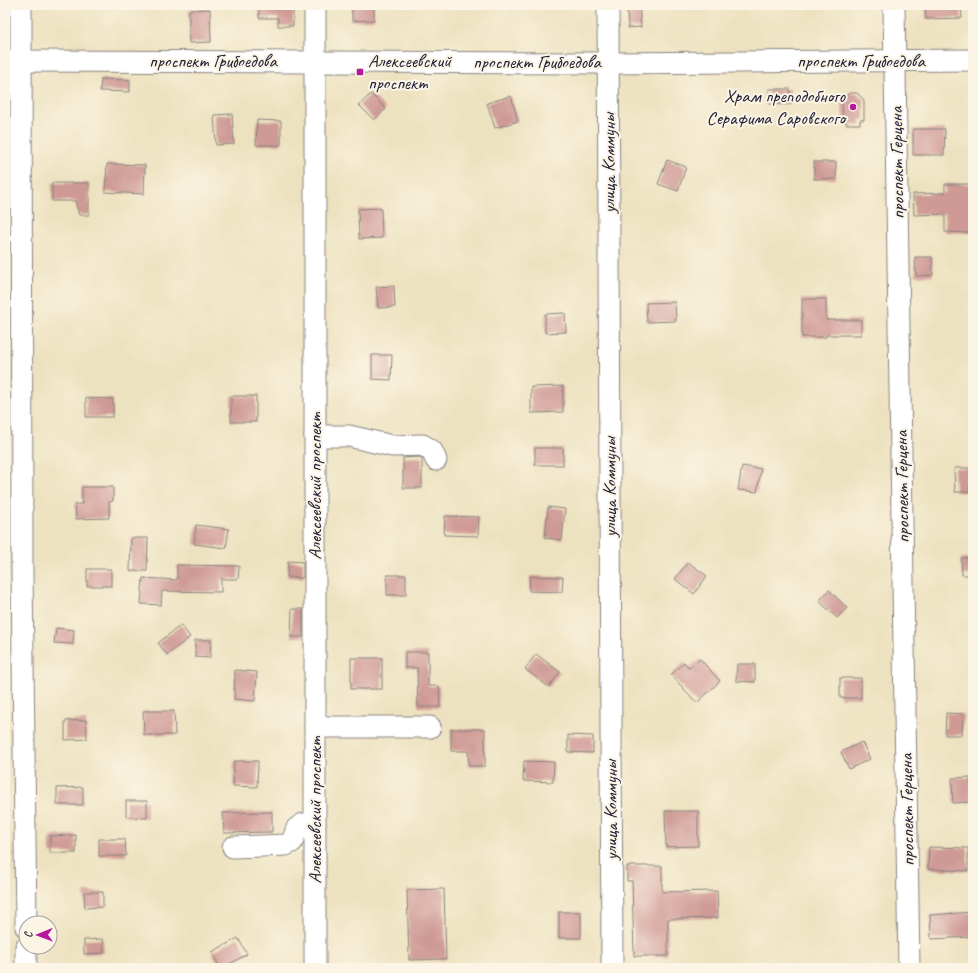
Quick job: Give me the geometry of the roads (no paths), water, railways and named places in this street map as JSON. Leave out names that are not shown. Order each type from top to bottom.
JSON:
[{"type":"street","points":[[21,5],[13,61],[22,570],[26,915]]},
{"type":"street","name":"Алексеевский проспект","points":[[315,5],[315,968]]},
{"type":"street","name":"улица Коммуны","points":[[608,5],[612,968]]},
{"type":"street","name":"проспект Герцена","points":[[894,5],[909,968]]},
{"type":"street","name":"проспект Грибоедова","points":[[13,61],[608,63],[973,60]]},
{"type":"street","points":[[315,436],[349,436],[392,446],[423,446],[432,451],[436,460]]},
{"type":"street","points":[[315,727],[430,727]]},
{"type":"street","points":[[234,846],[286,845],[292,842],[297,828],[303,824],[315,824]]},
{"type":"street","points":[[26,955],[26,968]]},
{"type":"place","name":"Алексеевский проспект","points":[[360,72]]},
{"type":"place","name":"Храм преподобного Серафима Саровского","points":[[853,107]]}]
